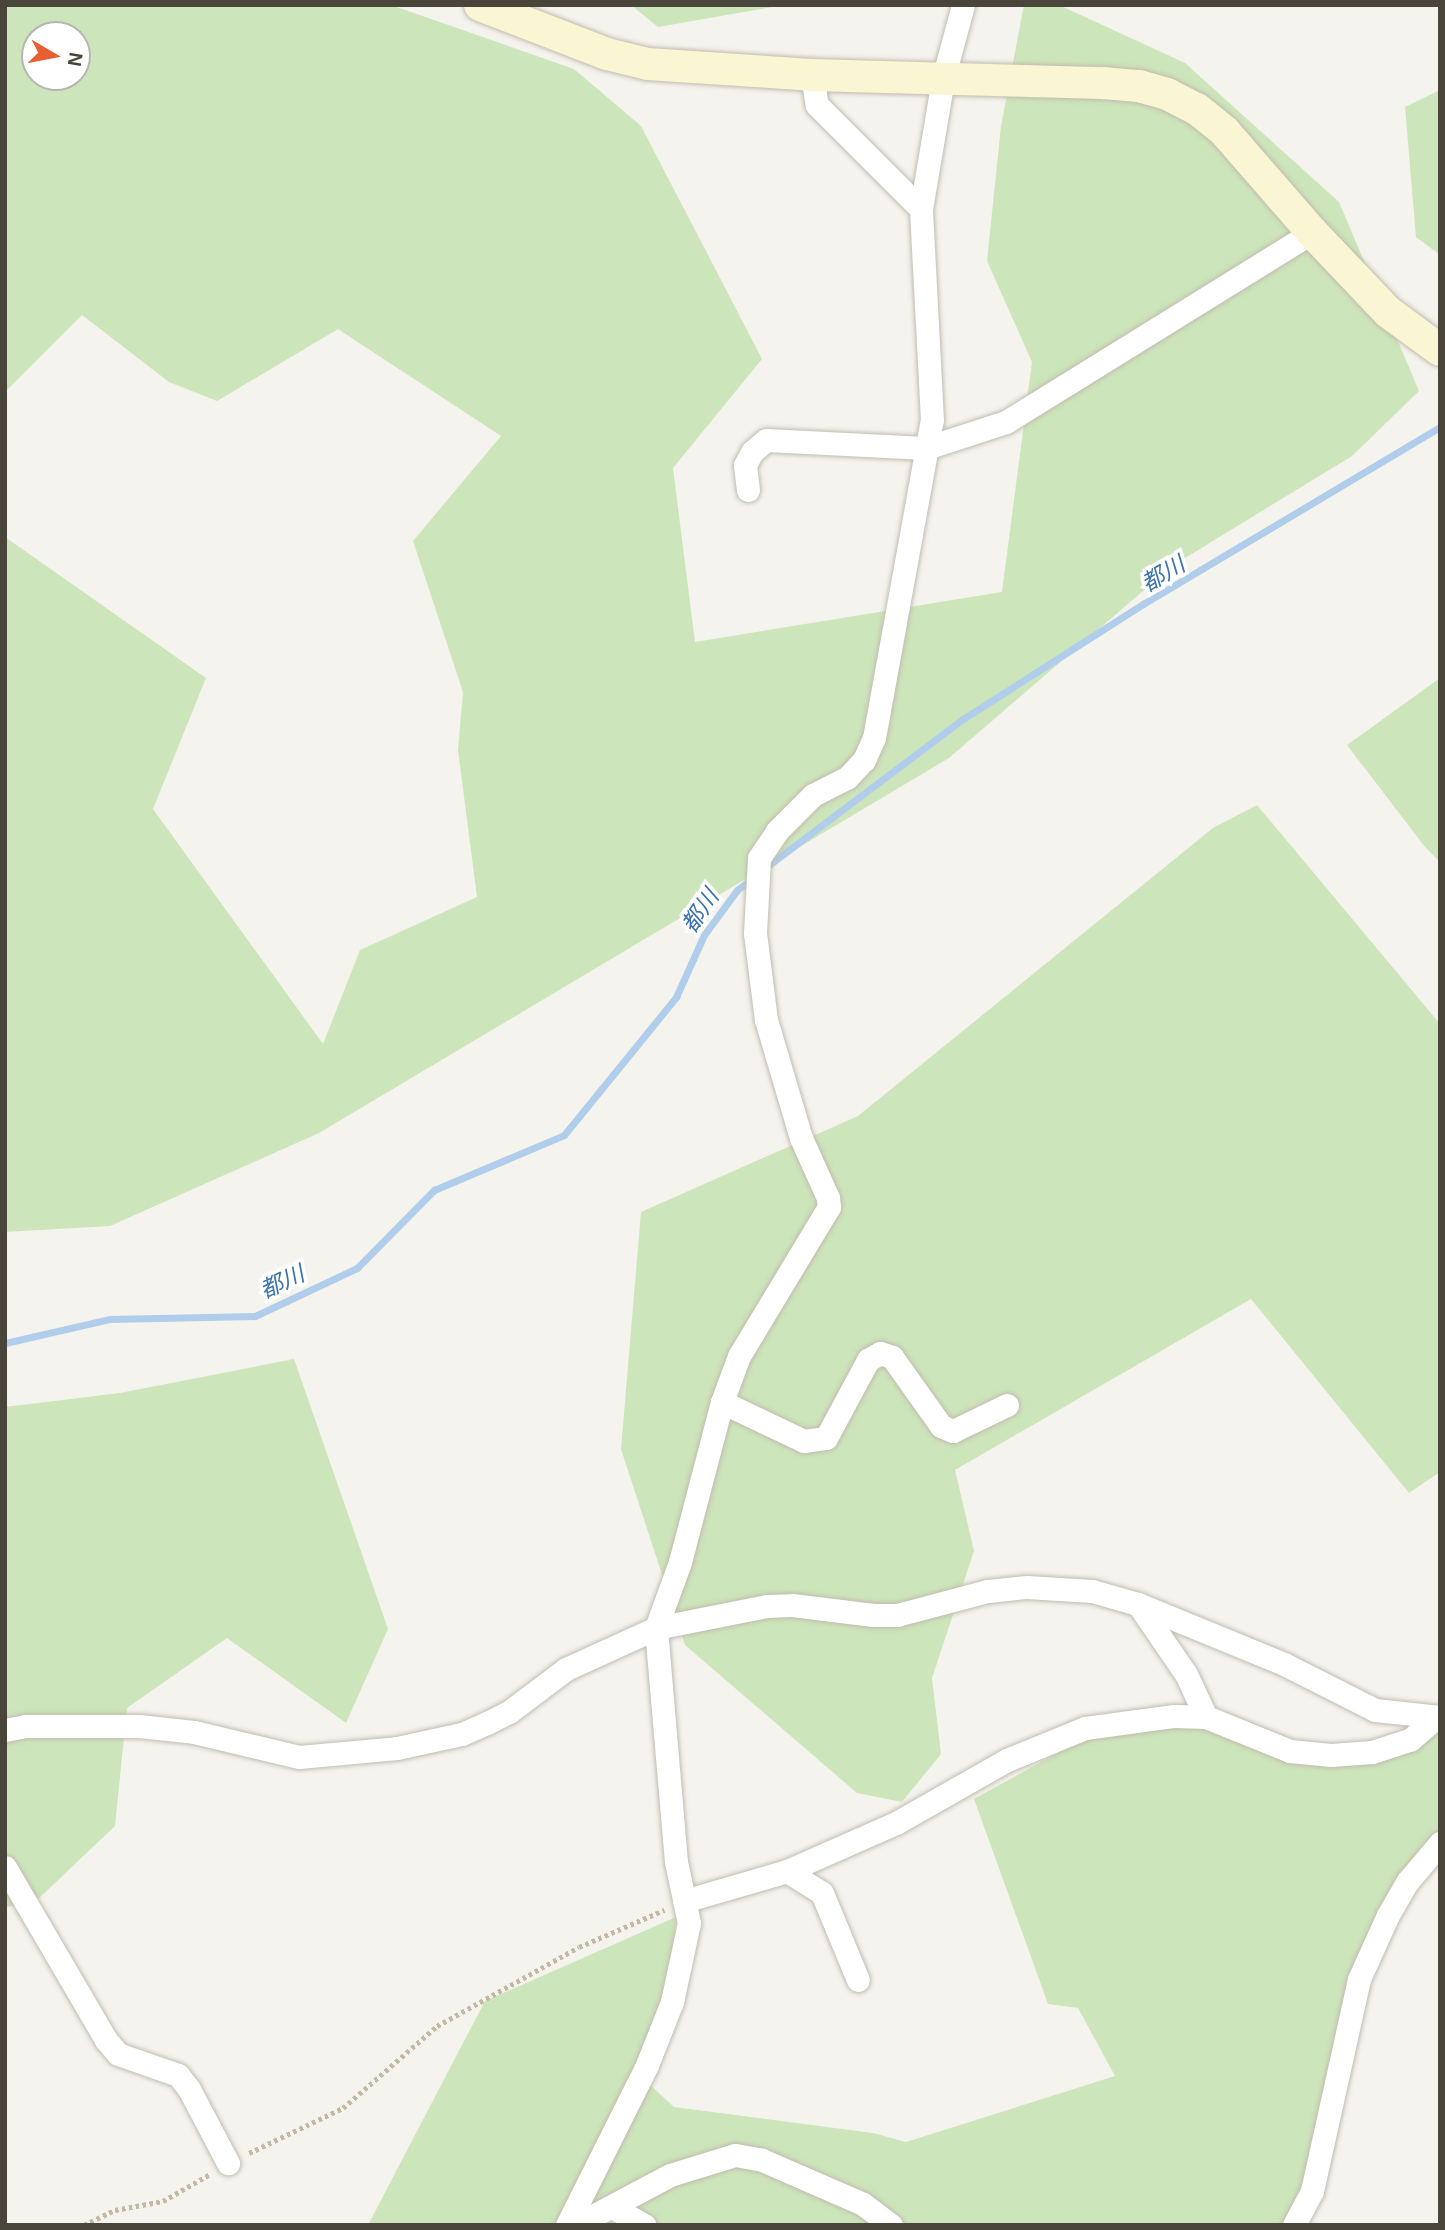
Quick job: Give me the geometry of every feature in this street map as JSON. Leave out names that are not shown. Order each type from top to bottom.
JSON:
[{"type":"street","points":[[480,5],[607,54],[648,64],[812,75],[1104,83],[1139,86],[1167,94],[1197,110],[1224,132],[1312,232],[1388,312],[1440,350]]},
{"type":"street","points":[[567,2225],[647,2065],[672,2002],[689,1923],[676,1862],[656,1628],[680,1562],[722,1402],[739,1356],[829,1207],[828,1198],[801,1138],[766,1020],[755,933],[759,858],[778,831],[813,795],[847,778],[864,760],[874,738],[932,420],[921,209],[943,79],[963,5]]},
{"type":"street","points":[[812,75],[817,104],[921,209]]},
{"type":"street","points":[[748,490],[745,465],[752,452],[766,440],[926,448],[1006,422],[1312,232]]},
{"type":"street","points":[[722,1402],[804,1441],[827,1438],[868,1360],[880,1353],[892,1357],[941,1426],[953,1432],[1007,1405]]},
{"type":"street","points":[[5,1730],[25,1726],[139,1726],[194,1732],[299,1757],[397,1748],[462,1734],[487,1723],[509,1712],[566,1669],[656,1628],[767,1606],[792,1605],[873,1615],[897,1615],[975,1594],[1027,1587],[1092,1591],[1138,1604],[1284,1664],[1375,1710],[1437,1718]]},
{"type":"street","points":[[1138,1604],[1186,1674],[1206,1717]]},
{"type":"street","points":[[684,1901],[787,1871],[897,1823],[1007,1760],[1085,1728],[1174,1716],[1206,1717],[1290,1751],[1331,1755],[1372,1752],[1410,1740],[1437,1718]]},
{"type":"street","points":[[1294,2225],[1312,2191],[1359,1979],[1388,1915],[1408,1881],[1440,1843]]},
{"type":"street","points":[[5,1867],[106,2040],[118,2054],[178,2075],[189,2089],[228,2164]]},
{"type":"street","points":[[787,1871],[822,1893],[858,1980]]},
{"type":"street","points":[[576,2225],[670,2175],[735,2155],[762,2160],[863,2204],[891,2225]]},
{"type":"street","points":[[612,2207],[644,2225]]},
{"type":"path","points":[[84,2225],[115,2210],[163,2201],[228,2164],[343,2108],[437,2026],[579,1947],[684,1901]]},
{"type":"green space","points":[[5,5],[391,5],[574,69],[641,126],[762,359],[673,468],[695,642],[1002,592],[1032,362],[987,261],[1001,126],[1024,5],[1059,5],[1185,63],[1339,202],[1419,391],[1352,456],[1172,566],[949,758],[319,1133],[110,1226],[5,1232],[5,537],[206,678],[153,809],[323,1044],[360,950],[477,897],[458,750],[463,692],[413,541],[501,436],[338,329],[217,401],[169,382],[82,315],[5,392]]},
{"type":"green space","points":[[631,5],[784,5],[658,27]]},
{"type":"green space","points":[[1440,90],[1440,255],[1416,237],[1405,107]]},
{"type":"green space","points":[[1440,678],[1440,862],[1425,847],[1347,745]]},
{"type":"green space","points":[[1257,805],[1440,1024],[1440,1472],[1409,1493],[1251,1299],[955,1470],[974,1551],[932,1678],[941,1754],[902,1802],[857,1793],[685,1645],[621,1449],[641,1212],[858,1116],[1213,828]]},
{"type":"green space","points":[[294,1359],[388,1629],[346,1723],[227,1638],[127,1708],[115,1826],[34,1903],[5,1907],[5,1407],[120,1393]]},
{"type":"green space","points":[[1185,1726],[1393,1756],[1440,1730],[1440,1830],[1427,1841],[1393,1893],[1302,2196],[1284,2225],[659,2225],[625,2206],[585,2212],[647,2082],[674,2107],[873,2133],[906,2142],[1115,2076],[1078,2008],[1048,2004],[974,1799],[1090,1735]]},
{"type":"green space","points":[[676,1917],[671,1978],[659,2018],[557,2225],[368,2225],[485,2001]]},
{"type":"waterway","name":"都川","points":[[765,868],[963,719],[1143,604],[1440,427]]},
{"type":"waterway","name":"都川","points":[[5,1343],[110,1319],[255,1316],[357,1268],[434,1190],[564,1135],[676,997],[704,935],[737,890],[753,878]]}]
